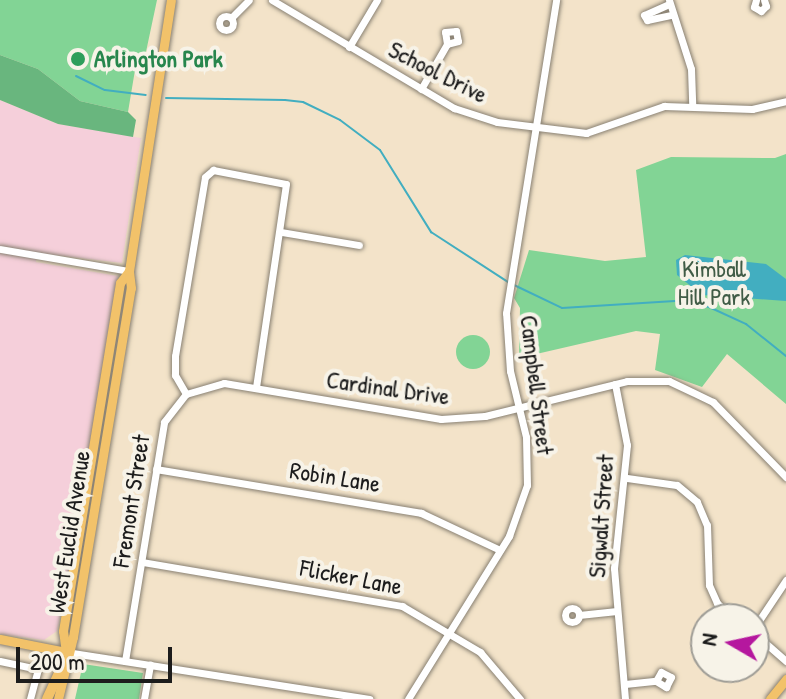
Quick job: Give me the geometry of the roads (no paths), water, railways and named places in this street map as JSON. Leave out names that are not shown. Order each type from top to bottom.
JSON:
[{"type":"highway","points":[[47,699],[65,657]]},
{"type":"main road","name":"West Euclid Avenue","points":[[58,699],[65,657],[63,631],[120,283],[129,271],[171,0]]},
{"type":"main road","points":[[0,639],[65,657]]},
{"type":"main road","points":[[770,699],[786,679]]},
{"type":"street","points":[[231,18],[249,0]]},
{"type":"street","name":"School Drive","points":[[272,0],[421,89],[476,117],[536,129],[586,133],[651,109],[692,105],[752,109],[786,101]]},
{"type":"street","points":[[349,47],[377,0]]},
{"type":"street","name":"Campbell Street","points":[[408,699],[500,550],[527,485],[527,447],[506,342],[510,285],[556,0]]},
{"type":"street","points":[[756,0],[754,7],[761,11],[765,0]]},
{"type":"street","points":[[671,15],[647,20],[644,15],[669,2],[691,69],[692,105]]},
{"type":"street","points":[[421,89],[447,44]]},
{"type":"street","points":[[186,394],[175,375],[175,356],[209,171],[286,184],[256,388]]},
{"type":"street","points":[[281,232],[359,245]]},
{"type":"street","points":[[0,249],[129,271]]},
{"type":"street","name":"Cardinal Drive","points":[[186,394],[224,383],[441,419],[518,408],[615,384],[653,379],[688,387],[722,410],[786,477]]},
{"type":"street","name":"Sigwalt Street","points":[[615,384],[627,478],[614,559],[625,699]]},
{"type":"street","name":"Fremont Street","points":[[125,661],[168,412],[186,394]]},
{"type":"street","name":"Robin Lane","points":[[156,469],[421,513],[500,550]]},
{"type":"street","points":[[627,478],[677,485],[697,502],[707,525],[709,585],[717,603]]},
{"type":"street","name":"Flicker Lane","points":[[142,562],[380,600],[413,610],[489,660],[520,699]]},
{"type":"street","points":[[770,605],[786,580]]},
{"type":"street","points":[[579,615],[617,611]]},
{"type":"street","points":[[770,646],[786,661]]},
{"type":"street","points":[[65,657],[125,661],[369,699]]},
{"type":"street","points":[[0,661],[38,669],[30,699]]},
{"type":"street","points":[[144,699],[150,665]]},
{"type":"street","points":[[625,684],[656,681]]},
{"type":"water","points":[[685,255],[766,264],[786,279],[786,301],[702,295],[677,275],[676,260]]},
{"type":"waterway","points":[[76,76],[105,90],[146,95]]},
{"type":"waterway","points":[[166,98],[303,102],[340,120],[380,150],[431,232],[508,282]]},
{"type":"waterway","points":[[514,285],[562,308],[675,301],[709,307],[746,324],[786,356]]},
{"type":"place","name":"Arlington Park","points":[[78,59]]},
{"type":"park label","name":"Kimball Hill Park","points":[[714,283]]}]
